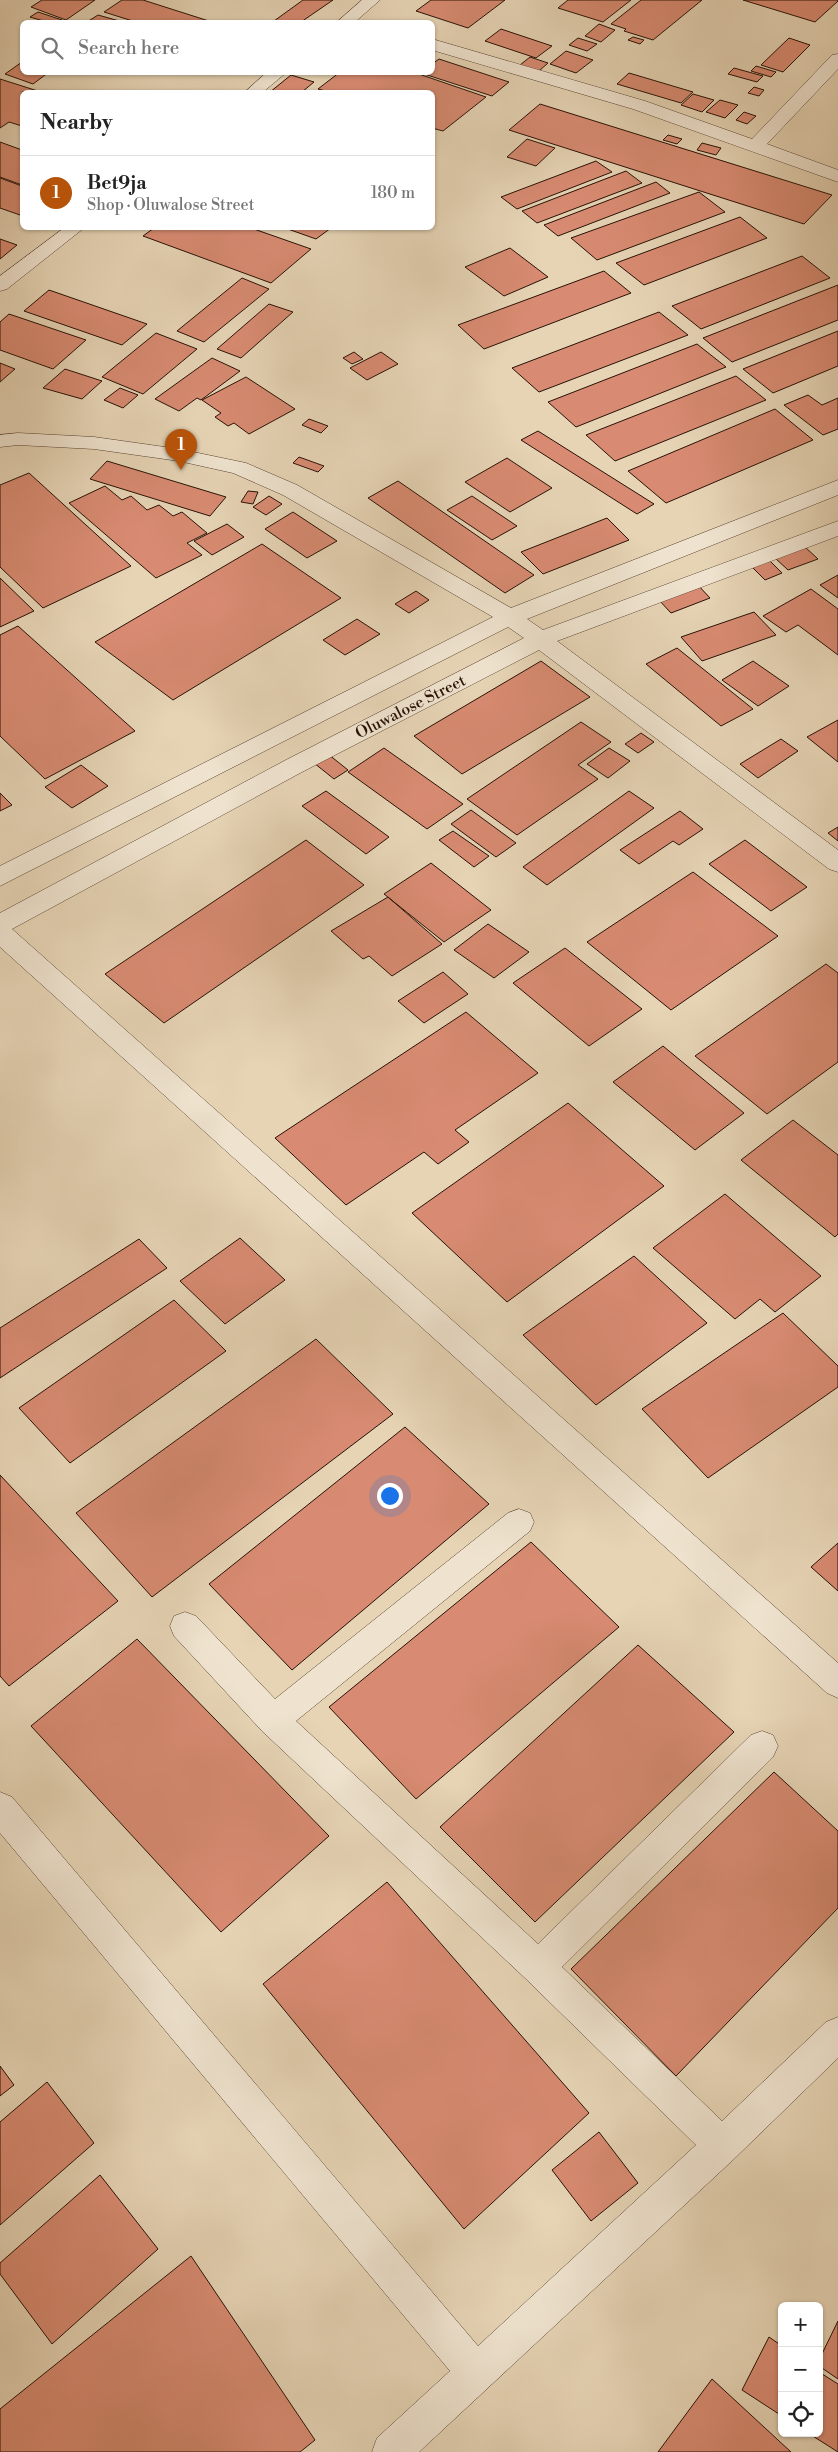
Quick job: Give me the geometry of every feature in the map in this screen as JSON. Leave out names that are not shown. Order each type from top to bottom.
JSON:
[{"type":"street","points":[[352,20],[372,0]]},
{"type":"street","points":[[435,45],[639,105],[756,145],[838,176]]},
{"type":"street","points":[[756,145],[838,59]]},
{"type":"street","points":[[256,90],[275,75]]},
{"type":"street","points":[[0,285],[73,230]]},
{"type":"street","points":[[0,441],[18,439],[94,443],[179,455],[239,468],[290,490],[510,617],[838,863]]},
{"type":"street","points":[[0,877],[257,744],[510,617],[838,487]]},
{"type":"street","name":"Oluwalose Street","points":[[0,924],[294,766],[539,640],[838,528]]},
{"type":"street","points":[[0,933],[838,1683]]},
{"type":"street","points":[[273,1720],[519,1522]]},
{"type":"street","points":[[184,1626],[273,1720],[538,1967],[699,2122],[721,2146]]},
{"type":"street","points":[[538,1967],[762,1746]]},
{"type":"street","points":[[0,1808],[476,2373]]},
{"type":"street","points":[[391,2452],[721,2146],[838,2034]]},
{"type":"building","points":[[42,0],[95,0],[66,20],[31,7]]},
{"type":"building","points":[[122,0],[143,0],[206,20],[130,20],[104,12]]},
{"type":"building","points":[[303,0],[333,0],[304,20],[275,20]]},
{"type":"building","points":[[431,0],[505,0],[468,28],[416,11]]},
{"type":"building","points":[[568,0],[631,0],[603,22],[558,8]]},
{"type":"building","points":[[641,0],[702,0],[653,40],[624,31],[626,29],[611,24]]},
{"type":"building","points":[[743,0],[838,0],[838,1],[815,22]]},
{"type":"building","points":[[38,12],[62,20],[40,20],[30,17]]},
{"type":"building","points":[[98,15],[116,20],[90,20]]},
{"type":"building","points":[[599,24],[615,30],[601,42],[585,36]]},
{"type":"building","points":[[501,29],[552,46],[536,58],[485,41]]},
{"type":"building","points":[[633,37],[644,40],[640,44],[628,40]]},
{"type":"building","points":[[578,38],[597,44],[587,51],[569,45]]},
{"type":"building","points":[[789,38],[810,45],[783,72],[761,65]]},
{"type":"building","points":[[566,51],[593,60],[576,73],[550,64]]},
{"type":"building","points":[[530,57],[548,63],[539,71],[520,65]]},
{"type":"building","points":[[439,59],[509,82],[492,96],[427,75],[435,75],[435,62]]},
{"type":"building","points":[[20,63],[20,75],[45,75],[33,84],[5,74]]},
{"type":"building","points":[[756,66],[776,72],[771,77],[751,71]]},
{"type":"building","points":[[734,68],[763,76],[757,82],[728,74]]},
{"type":"building","points":[[629,73],[693,92],[681,103],[617,84]]},
{"type":"building","points":[[291,75],[314,82],[304,90],[272,90]]},
{"type":"building","points":[[336,75],[422,75],[486,97],[443,131],[435,129],[435,90],[318,89]]},
{"type":"building","points":[[0,79],[35,90],[20,90],[20,125],[9,122],[0,128]]},
{"type":"building","points":[[754,87],[764,90],[759,96],[748,93]]},
{"type":"building","points":[[693,94],[714,100],[702,112],[681,105]]},
{"type":"building","points":[[720,100],[738,105],[725,118],[706,112]]},
{"type":"building","points":[[540,104],[832,195],[804,224],[509,130]]},
{"type":"building","points":[[744,112],[756,116],[747,124],[736,120]]},
{"type":"building","points":[[668,135],[682,139],[677,144],[663,140]]},
{"type":"building","points":[[527,139],[555,148],[536,166],[507,157]]},
{"type":"building","points":[[0,142],[20,149],[20,184],[0,177]]},
{"type":"building","points":[[702,143],[721,148],[716,155],[697,150]]},
{"type":"building","points":[[596,161],[612,172],[517,209],[501,197]]},
{"type":"building","points":[[626,171],[642,183],[537,223],[522,211]]},
{"type":"building","points":[[0,178],[20,185],[20,215],[0,208]]},
{"type":"building","points":[[656,182],[670,193],[558,236],[544,225]]},
{"type":"building","points":[[699,192],[725,212],[597,260],[571,238]]},
{"type":"building","points":[[740,217],[767,238],[644,285],[616,263]]},
{"type":"building","points":[[151,230],[257,230],[311,249],[271,283],[143,236]]},
{"type":"building","points":[[291,230],[328,230],[316,239]]},
{"type":"building","points":[[0,239],[17,245],[0,259]]},
{"type":"building","points":[[510,248],[548,277],[504,296],[465,267]]},
{"type":"building","points":[[802,256],[830,278],[701,329],[672,306]]},
{"type":"building","points":[[604,271],[631,293],[484,349],[458,325]]},
{"type":"building","points":[[242,278],[269,289],[204,342],[177,331]]},
{"type":"building","points":[[838,285],[838,320],[732,362],[703,338]]},
{"type":"building","points":[[49,290],[147,324],[122,345],[24,311]]},
{"type":"building","points":[[269,304],[293,312],[241,358],[217,349]]},
{"type":"building","points":[[659,312],[688,335],[539,392],[512,368]]},
{"type":"building","points":[[9,314],[86,340],[53,369],[0,350],[0,322]]},
{"type":"building","points":[[838,331],[838,366],[773,393],[743,369]]},
{"type":"building","points":[[156,333],[197,349],[143,394],[102,377]]},
{"type":"building","points":[[697,344],[726,367],[576,427],[548,402]]},
{"type":"building","points":[[354,352],[363,359],[352,364],[343,358]]},
{"type":"building","points":[[381,352],[398,364],[367,380],[350,368]]},
{"type":"building","points":[[212,358],[240,371],[201,400],[197,398],[179,411],[155,399]]},
{"type":"building","points":[[0,363],[15,369],[0,382]]},
{"type":"building","points":[[65,369],[102,381],[82,399],[43,388]]},
{"type":"building","points":[[736,376],[766,400],[615,461],[586,435]]},
{"type":"building","points":[[246,377],[295,409],[249,434],[234,423],[228,426],[215,417],[221,413],[202,400]]},
{"type":"building","points":[[120,388],[138,395],[123,408],[104,400]]},
{"type":"building","points":[[808,395],[822,405],[838,398],[838,429],[823,435],[784,405]]},
{"type":"building","points":[[775,409],[813,440],[666,503],[628,471]]},
{"type":"building","points":[[309,419],[328,426],[321,433],[302,425]]},
{"type":"building","points":[[538,431],[654,504],[637,514],[521,440]]},
{"type":"building","points":[[299,457],[324,466],[318,472],[293,463]]},
{"type":"building","points":[[507,458],[552,488],[510,512],[465,482]]},
{"type":"building","points":[[107,461],[226,497],[210,516],[90,479]]},
{"type":"building","points":[[29,473],[131,566],[43,608],[0,567],[0,485]]},
{"type":"building","points":[[398,481],[534,575],[505,593],[368,498]]},
{"type":"building","points":[[105,486],[122,500],[131,496],[147,510],[159,505],[173,516],[182,512],[207,533],[187,543],[202,555],[156,578],[69,503]]},
{"type":"building","points":[[248,491],[258,492],[253,504],[241,502]]},
{"type":"building","points":[[269,496],[282,504],[266,515],[253,507]]},
{"type":"building","points":[[472,496],[517,526],[492,540],[447,510]]},
{"type":"building","points":[[293,512],[337,541],[307,558],[265,529]]},
{"type":"building","points":[[607,518],[629,540],[543,574],[521,552]]},
{"type":"building","points":[[227,524],[244,537],[212,555],[194,541]]},
{"type":"building","points":[[262,544],[341,598],[173,700],[95,642]]},
{"type":"building","points":[[805,547],[818,559],[788,570],[775,558]]},
{"type":"building","points":[[769,560],[782,573],[765,580],[751,566]]},
{"type":"building","points":[[838,575],[838,598],[820,585]]},
{"type":"building","points":[[0,578],[34,611],[0,627]]},
{"type":"building","points":[[697,584],[710,598],[671,613],[658,599]]},
{"type":"building","points":[[811,589],[838,609],[838,655],[798,625],[786,632],[763,616]]},
{"type":"building","points":[[416,591],[429,600],[409,613],[395,604]]},
{"type":"building","points":[[754,612],[776,635],[702,661],[681,637]]},
{"type":"building","points":[[357,619],[380,634],[345,655],[323,640]]},
{"type":"building","points":[[18,626],[135,731],[45,779],[0,736],[0,635]]},
{"type":"building","points":[[677,648],[753,709],[721,726],[646,664]]},
{"type":"building","points":[[541,661],[590,697],[462,774],[414,736]]},
{"type":"building","points":[[753,661],[789,686],[758,706],[722,680]]},
{"type":"building","points":[[838,720],[838,762],[807,737]]},
{"type":"building","points":[[581,722],[611,742],[578,765],[598,779],[517,835],[467,799]]},
{"type":"building","points":[[641,733],[654,742],[638,753],[625,744]]},
{"type":"building","points":[[781,739],[798,751],[758,778],[740,764]]},
{"type":"building","points":[[384,748],[463,804],[427,829],[348,772]]},
{"type":"building","points":[[609,748],[630,761],[608,778],[587,764]]},
{"type":"building","points":[[328,754],[348,770],[334,779],[314,763]]},
{"type":"building","points":[[81,765],[108,786],[72,808],[45,787]]},
{"type":"building","points":[[326,791],[389,837],[366,854],[302,806]]},
{"type":"building","points":[[629,791],[654,808],[547,885],[523,867]]},
{"type":"building","points":[[0,793],[12,805],[0,811]]},
{"type":"building","points":[[471,810],[516,843],[496,857],[451,824]]},
{"type":"building","points":[[680,811],[703,829],[679,845],[673,841],[639,864],[620,850]]},
{"type":"building","points":[[838,827],[838,841],[828,833]]},
{"type":"building","points":[[453,831],[489,856],[474,867],[439,840]]},
{"type":"building","points":[[306,840],[364,885],[164,1023],[105,974]]},
{"type":"building","points":[[745,840],[807,887],[771,911],[709,864]]},
{"type":"building","points":[[431,863],[491,910],[444,942],[384,894]]},
{"type":"building","points":[[693,872],[778,936],[671,1010],[587,942]]},
{"type":"building","points":[[388,897],[442,944],[392,976],[369,956],[363,959],[331,931]]},
{"type":"building","points":[[488,924],[529,952],[494,978],[454,950]]},
{"type":"building","points":[[565,948],[642,1009],[589,1046],[513,983]]},
{"type":"building","points":[[826,964],[838,973],[838,1062],[767,1114],[695,1056]]},
{"type":"building","points":[[443,972],[468,994],[424,1023],[398,1001]]},
{"type":"building","points":[[466,1012],[538,1073],[455,1130],[469,1142],[438,1164],[424,1152],[346,1205],[275,1138]]},
{"type":"building","points":[[663,1046],[744,1113],[695,1150],[613,1082]]},
{"type":"building","points":[[568,1103],[664,1186],[507,1302],[412,1213]]},
{"type":"building","points":[[793,1120],[838,1155],[838,1234],[835,1237],[741,1160]]},
{"type":"building","points":[[725,1194],[821,1276],[775,1312],[760,1299],[735,1319],[653,1248]]},
{"type":"building","points":[[240,1238],[285,1280],[225,1324],[180,1281]]},
{"type":"building","points":[[139,1239],[167,1268],[0,1378],[0,1328]]},
{"type":"building","points":[[634,1256],[707,1323],[596,1405],[523,1335]]},
{"type":"building","points":[[174,1300],[226,1351],[70,1463],[19,1408]]},
{"type":"building","points":[[783,1313],[838,1366],[838,1387],[708,1478],[642,1409]]},
{"type":"building","points":[[316,1339],[393,1414],[152,1597],[76,1513]]},
{"type":"building","points":[[405,1427],[489,1504],[292,1670],[209,1584]]},
{"type":"building","points":[[0,1475],[118,1601],[9,1686],[0,1676]]},
{"type":"building","points":[[531,1542],[619,1627],[416,1799],[329,1707]]},
{"type":"building","points":[[838,1543],[838,1591],[811,1567]]},
{"type":"building","points":[[137,1639],[329,1836],[221,1932],[31,1726]]},
{"type":"building","points":[[638,1645],[734,1732],[535,1922],[440,1827]]},
{"type":"building","points":[[774,1772],[838,1831],[838,1908],[676,2076],[571,1969]]},
{"type":"building","points":[[387,1882],[589,2113],[464,2229],[263,1984]]},
{"type":"building","points":[[0,2066],[14,2085],[0,2096]]},
{"type":"building","points":[[47,2082],[94,2143],[0,2225],[0,2122]]},
{"type":"building","points":[[599,2132],[638,2183],[591,2221],[552,2170]]},
{"type":"building","points":[[100,2175],[158,2249],[52,2344],[0,2274],[0,2263]]},
{"type":"building","points":[[191,2256],[315,2440],[300,2452],[0,2452],[0,2409]]},
{"type":"building","points":[[838,2321],[838,2379],[823,2369],[823,2352]]},
{"type":"building","points":[[769,2337],[778,2343],[778,2413],[742,2390]]},
{"type":"building","points":[[823,2375],[838,2384],[838,2452],[814,2437],[823,2437]]},
{"type":"building","points":[[712,2379],[791,2452],[658,2452]]},
{"type":"place","name":"Bet9ja","points":[[181,470]]}]
